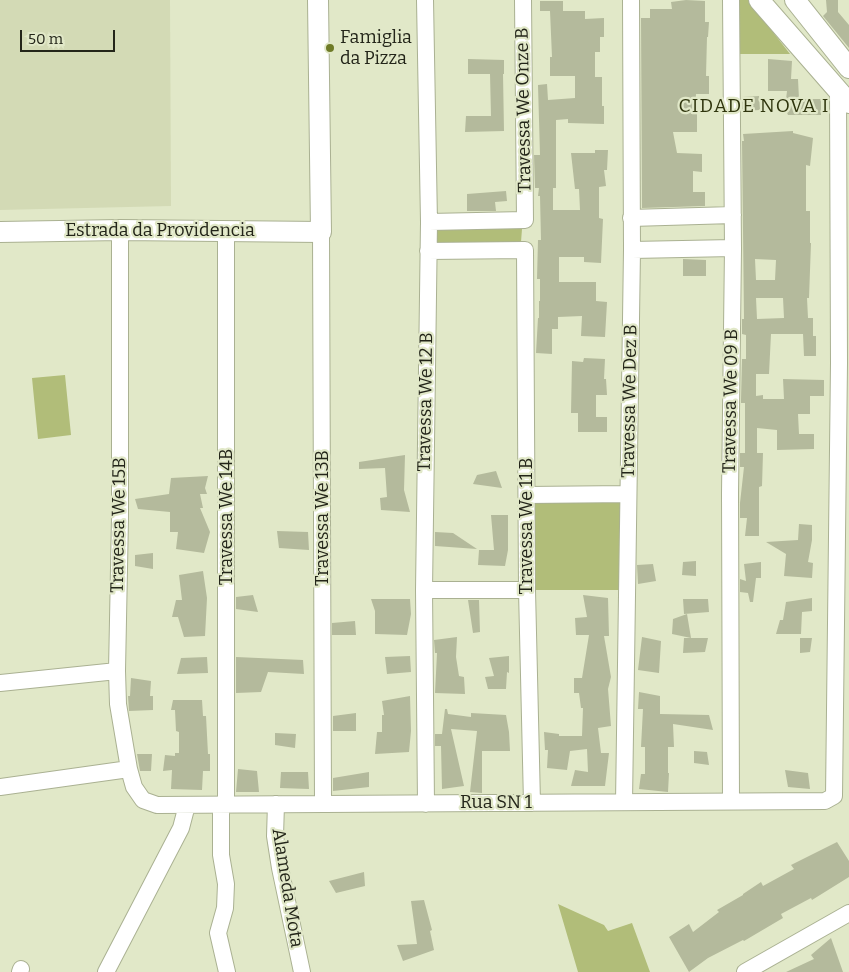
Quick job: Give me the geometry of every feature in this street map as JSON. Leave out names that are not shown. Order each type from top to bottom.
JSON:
[{"type":"main road","name":"Travessa We 13B","points":[[318,0],[321,232]]},
{"type":"main road","points":[[759,0],[843,97]]},
{"type":"main road","points":[[795,0],[849,68]]},
{"type":"main road","name":"Estrada da Providencia","points":[[0,232],[120,230],[321,232]]},
{"type":"street","name":"Travessa We 12 B","points":[[425,0],[429,222],[424,590],[426,804]]},
{"type":"street","name":"Travessa We Onze B","points":[[429,222],[525,220],[523,0]]},
{"type":"street","name":"Travessa We Dez B","points":[[624,802],[632,250],[631,0]]},
{"type":"street","name":"Travessa We 09 B","points":[[731,0],[731,802]]},
{"type":"street","points":[[842,710],[843,97]]},
{"type":"street","points":[[631,218],[732,216]]},
{"type":"street","name":"Travessa We 15B","points":[[120,230],[118,704],[129,769],[138,795],[149,803],[157,805]]},
{"type":"street","name":"Travessa We 14B","points":[[226,231],[224,804],[221,855],[226,884],[225,908],[218,933],[227,972]]},
{"type":"street","name":"Travessa We 13B","points":[[321,232],[323,803]]},
{"type":"street","points":[[632,250],[732,248]]},
{"type":"street","name":"Travessa We 11 B","points":[[428,252],[524,250],[527,590],[532,803]]},
{"type":"street","points":[[527,495],[628,494]]},
{"type":"street","points":[[424,590],[527,590]]},
{"type":"street","points":[[0,683],[117,671]]},
{"type":"street","name":"Rua SN 1","points":[[157,805],[825,801],[834,796],[842,710]]},
{"type":"street","points":[[0,787],[129,769]]},
{"type":"street","name":"Alameda Mota","points":[[276,804],[276,836],[279,860],[302,972]]},
{"type":"street","points":[[106,972],[181,828],[187,805]]},
{"type":"street","points":[[745,972],[849,913]]},
{"type":"shaded area","points":[[0,0],[170,0],[171,206],[0,210]]},
{"type":"green space","points":[[735,0],[748,0],[790,54],[737,54]]},
{"type":"green space","points":[[433,229],[522,229],[521,242],[433,242]]},
{"type":"green space","points":[[65,375],[71,435],[38,439],[32,378]]},
{"type":"green space","points":[[533,500],[623,502],[623,590],[536,590]]},
{"type":"green space","points":[[558,904],[604,925],[608,931],[632,923],[650,972],[578,972]]},
{"type":"building","points":[[686,0],[705,1],[705,22],[709,22],[706,76],[709,76],[709,94],[696,94],[695,114],[697,114],[697,132],[673,132],[677,153],[702,154],[702,172],[693,171],[693,192],[705,192],[705,206],[642,208],[641,18],[650,18],[650,9],[672,9],[671,2]]},
{"type":"building","points":[[826,0],[838,0],[838,12],[849,25],[849,48],[823,16],[827,12]]},
{"type":"building","points":[[540,1],[563,1],[563,11],[585,11],[585,19],[604,18],[604,37],[600,37],[600,52],[595,52],[595,77],[602,77],[604,124],[568,123],[568,119],[556,120],[556,188],[553,188],[553,210],[580,210],[579,189],[575,189],[571,153],[595,153],[595,150],[608,150],[607,170],[604,170],[606,186],[599,187],[599,218],[603,219],[601,263],[584,262],[584,257],[559,257],[559,282],[596,282],[596,301],[607,302],[605,337],[581,336],[582,316],[558,317],[558,329],[552,329],[552,354],[536,353],[540,301],[540,279],[537,279],[538,240],[541,240],[540,196],[538,196],[539,188],[535,188],[534,155],[540,155],[538,85],[547,84],[548,100],[575,98],[575,76],[550,76],[550,57],[552,57],[550,11],[540,11]]},
{"type":"building","points":[[468,59],[504,60],[504,131],[465,132],[466,116],[491,116],[490,74],[468,74]]},
{"type":"building","points":[[768,59],[792,61],[791,79],[798,79],[799,99],[821,99],[821,115],[788,115],[785,108],[787,91],[768,91]]},
{"type":"building","points":[[759,96],[760,110],[742,111],[742,97]]},
{"type":"building","points":[[793,131],[793,133],[813,138],[810,166],[806,165],[806,211],[810,211],[811,243],[809,298],[807,298],[808,318],[813,318],[813,336],[816,336],[816,356],[804,356],[803,334],[771,334],[769,374],[756,374],[756,396],[763,395],[763,399],[784,399],[783,379],[824,380],[824,396],[810,396],[810,414],[798,414],[799,434],[814,434],[814,449],[777,450],[777,430],[757,428],[757,453],[763,453],[762,486],[759,487],[759,536],[745,536],[747,518],[740,518],[744,467],[740,467],[740,453],[745,453],[745,403],[741,403],[742,359],[746,359],[746,335],[742,334],[742,319],[744,319],[743,134]],"holes":[[[755,259],[776,260],[775,280],[756,280]],[[756,298],[783,298],[784,318],[757,319]]]},
{"type":"building","points":[[506,191],[507,201],[495,202],[496,211],[467,211],[467,194]]},
{"type":"building","points":[[683,259],[706,260],[706,276],[683,276]]},
{"type":"building","points":[[584,358],[605,359],[604,379],[606,379],[607,395],[596,395],[596,417],[607,417],[607,432],[578,432],[578,413],[571,413],[572,361],[583,362]]},
{"type":"building","points":[[405,455],[404,490],[410,512],[381,510],[380,498],[387,497],[385,468],[359,469],[359,462]]},
{"type":"building","points":[[496,471],[502,488],[473,484],[477,475]]},
{"type":"building","points":[[208,476],[205,488],[207,494],[200,494],[203,508],[200,508],[210,532],[204,553],[176,549],[178,532],[170,532],[170,512],[138,509],[135,499],[169,494],[171,478]]},
{"type":"building","points":[[491,515],[508,515],[508,550],[505,566],[478,565],[479,550],[494,550]]},
{"type":"building","points":[[799,524],[812,525],[812,540],[808,562],[813,563],[812,578],[784,576],[786,554],[766,542],[798,540]]},
{"type":"building","points":[[277,531],[308,532],[309,550],[279,548]]},
{"type":"building","points":[[435,532],[453,533],[477,549],[435,546]]},
{"type":"building","points":[[153,553],[153,569],[135,566],[135,555]]},
{"type":"building","points":[[696,561],[696,576],[682,575],[683,562]]},
{"type":"building","points":[[761,562],[761,578],[756,578],[753,602],[750,602],[748,593],[740,592],[740,579],[746,581],[744,564]]},
{"type":"building","points":[[653,564],[656,581],[638,584],[637,565]]},
{"type":"building","points":[[203,571],[207,598],[205,636],[184,637],[178,617],[172,617],[176,600],[182,600],[179,575]]},
{"type":"building","points":[[253,595],[258,612],[236,609],[236,597]]},
{"type":"building","points":[[583,595],[608,598],[609,636],[604,636],[611,677],[608,689],[611,726],[598,728],[601,753],[609,753],[605,786],[571,786],[575,770],[588,772],[587,749],[570,751],[567,770],[547,768],[548,750],[545,750],[544,732],[559,734],[559,736],[582,736],[583,708],[581,708],[579,693],[574,693],[574,678],[582,678],[589,635],[576,635],[575,618],[587,617]]},
{"type":"building","points":[[812,598],[812,611],[802,612],[801,634],[776,634],[780,620],[783,620],[786,602]]},
{"type":"building","points":[[371,599],[410,599],[411,614],[407,635],[375,634],[375,611]]},
{"type":"building","points":[[683,599],[708,599],[709,612],[684,614]]},
{"type":"building","points":[[468,600],[479,600],[480,632],[473,633]]},
{"type":"building","points":[[687,614],[691,638],[672,634],[673,619]]},
{"type":"building","points":[[355,621],[356,635],[332,635],[332,623]]},
{"type":"building","points":[[457,637],[456,657],[459,676],[464,677],[465,694],[435,693],[437,653],[435,653],[434,640]]},
{"type":"building","points":[[642,637],[661,641],[659,673],[638,670]]},
{"type":"building","points":[[684,638],[708,638],[705,652],[683,653]]},
{"type":"building","points":[[800,638],[812,638],[810,652],[800,653]]},
{"type":"building","points":[[410,656],[411,672],[387,674],[385,657]]},
{"type":"building","points":[[509,656],[509,673],[507,672],[506,689],[488,689],[485,677],[494,676],[489,658]]},
{"type":"building","points":[[207,657],[208,673],[177,674],[181,658]]},
{"type":"building","points":[[236,657],[303,660],[304,674],[268,672],[261,692],[236,693]]},
{"type":"building","points":[[131,678],[151,681],[150,696],[153,696],[153,710],[129,711],[128,696],[130,696]]},
{"type":"building","points":[[639,692],[660,696],[660,714],[709,715],[713,730],[673,724],[674,747],[668,747],[668,792],[639,789],[641,774],[645,774],[645,747],[641,747],[643,709],[638,709]]},
{"type":"building","points":[[410,696],[411,731],[409,752],[375,754],[377,732],[382,732],[382,715],[384,715],[382,701]]},
{"type":"building","points":[[173,700],[202,700],[203,716],[206,716],[210,771],[203,771],[202,790],[171,789],[172,770],[163,771],[165,755],[175,756],[175,753],[179,753],[179,732],[176,731],[175,710],[171,710]]},
{"type":"building","points":[[445,709],[447,709],[448,714],[471,717],[471,713],[506,715],[510,751],[482,751],[482,793],[470,792],[477,731],[451,729],[464,786],[442,789],[441,746],[435,746],[435,734],[442,734]]},
{"type":"building","points":[[356,713],[356,731],[333,731],[333,716]]},
{"type":"building","points":[[275,733],[296,734],[295,748],[275,745]]},
{"type":"building","points":[[694,751],[707,752],[709,765],[694,763]]},
{"type":"building","points":[[137,754],[152,754],[151,771],[140,771]]},
{"type":"building","points":[[238,769],[257,771],[259,792],[236,792]]},
{"type":"building","points":[[785,770],[808,773],[810,789],[788,787]]},
{"type":"building","points":[[281,772],[308,772],[309,789],[280,788]]},
{"type":"building","points":[[369,772],[369,787],[333,791],[333,778]]},
{"type":"building","points":[[837,842],[849,861],[849,877],[812,900],[811,898],[781,914],[783,918],[744,941],[708,958],[689,972],[669,937],[689,924],[693,932],[719,912],[717,910],[761,882],[763,886],[794,869],[791,865]]},
{"type":"building","points":[[364,872],[365,886],[336,893],[329,881]]},
{"type":"building","points":[[424,900],[432,930],[430,931],[434,950],[403,961],[397,945],[417,944],[411,901]]},
{"type":"building","points":[[831,938],[843,972],[786,972],[814,959],[811,955]]},
{"type":"place","name":"Famiglia da Pizza","points":[[330,48]]},
{"type":"district","name":"CIDADE NOVA I","points":[[754,107]]}]
